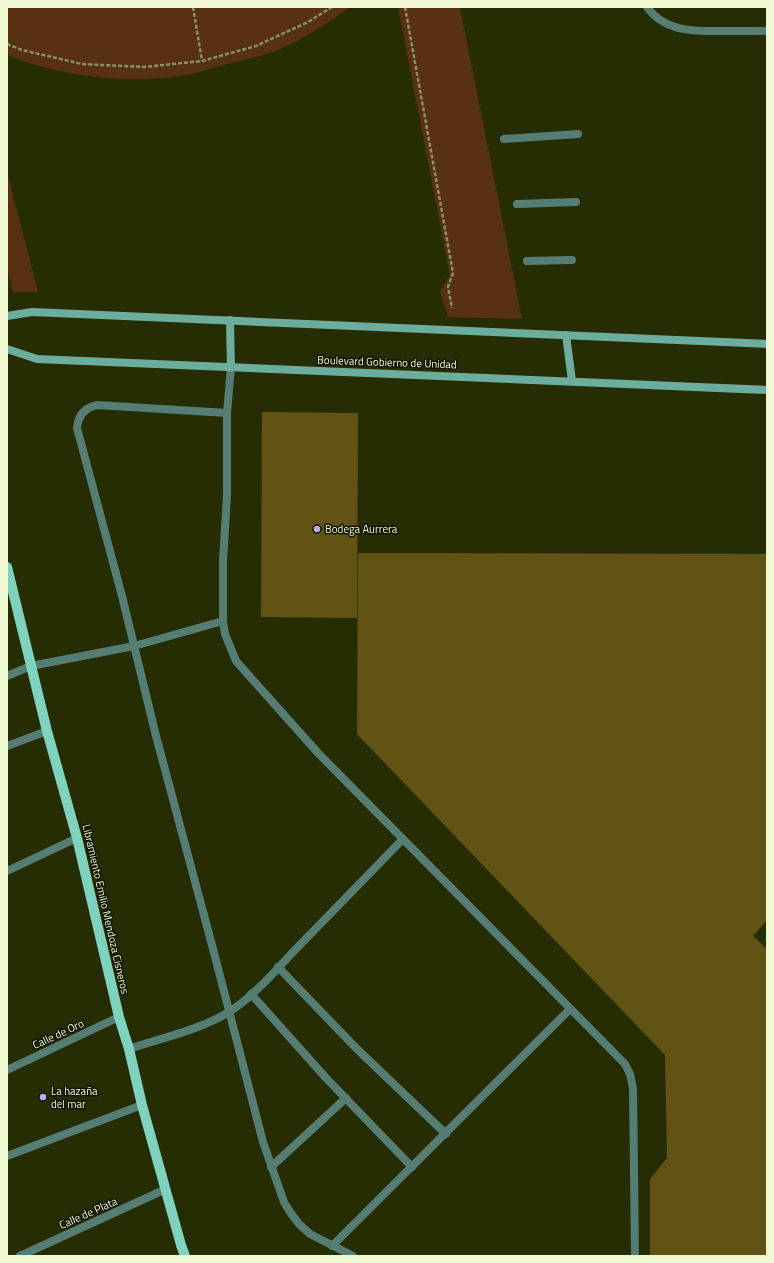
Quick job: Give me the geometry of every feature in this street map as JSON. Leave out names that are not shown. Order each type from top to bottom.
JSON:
[{"type":"main road","name":"Libramiento Emilio Mendoza Cisneros","points":[[7,567],[47,731],[77,838],[119,1017],[129,1049],[142,1105],[185,1256]]},
{"type":"street","points":[[647,7],[661,20],[675,28],[690,31],[767,30]]},
{"type":"street","points":[[504,139],[578,134]]},
{"type":"street","points":[[516,204],[576,202]]},
{"type":"street","points":[[527,261],[572,260]]},
{"type":"street","points":[[7,316],[32,312],[767,344]]},
{"type":"street","points":[[230,320],[231,367],[227,413],[227,495],[223,561],[223,621],[225,634],[236,661],[319,754],[624,1064],[630,1074],[633,1088],[635,1256]]},
{"type":"street","points":[[566,335],[572,381]]},
{"type":"street","name":"Boulevard Gobierno de Unidad","points":[[7,349],[37,359],[767,390]]},
{"type":"street","points":[[227,413],[96,405],[84,411],[78,420],[77,428],[122,596],[156,736],[263,1142],[271,1167],[284,1202],[299,1224],[310,1234],[353,1256]]},
{"type":"street","points":[[7,676],[31,666],[134,646],[223,621]]},
{"type":"street","points":[[7,746],[47,731]]},
{"type":"street","points":[[7,871],[77,838]]},
{"type":"street","points":[[129,1049],[192,1028],[229,1012],[251,994],[403,839]]},
{"type":"street","points":[[278,967],[356,1049],[446,1134]]},
{"type":"street","points":[[251,994],[287,1036],[412,1167]]},
{"type":"street","points":[[332,1246],[570,1009]]},
{"type":"street","name":"Calle de Oro","points":[[7,1070],[119,1017]]},
{"type":"street","points":[[271,1167],[346,1098]]},
{"type":"street","points":[[7,1156],[142,1105]]},
{"type":"street","name":"Calle de Plata","points":[[20,1256],[166,1189]]},
{"type":"path","points":[[193,7],[202,61]]},
{"type":"path","points":[[7,44],[22,50],[82,64],[144,67],[202,61],[256,46],[308,22],[332,7]]},
{"type":"path","points":[[405,7],[453,273],[448,287],[452,308]]},
{"type":"shaded area","points":[[7,7],[350,7],[307,35],[289,45],[267,54],[187,75],[153,79],[132,79],[68,73],[7,55]]},
{"type":"shaded area","points":[[398,7],[460,7],[522,319],[448,317],[440,291],[450,275]]},
{"type":"shaded area","points":[[7,172],[38,292],[13,292],[7,269]]},
{"type":"building","points":[[262,412],[358,413],[357,618],[261,617]]},
{"type":"building","points":[[358,553],[767,554],[767,920],[753,936],[767,949],[767,1256],[650,1256],[650,1179],[667,1158],[665,1055],[357,734]]},
{"type":"place","name":"Bodega Aurrera","points":[[317,529]]},
{"type":"place","name":"La hazaña del mar","points":[[43,1097]]}]
